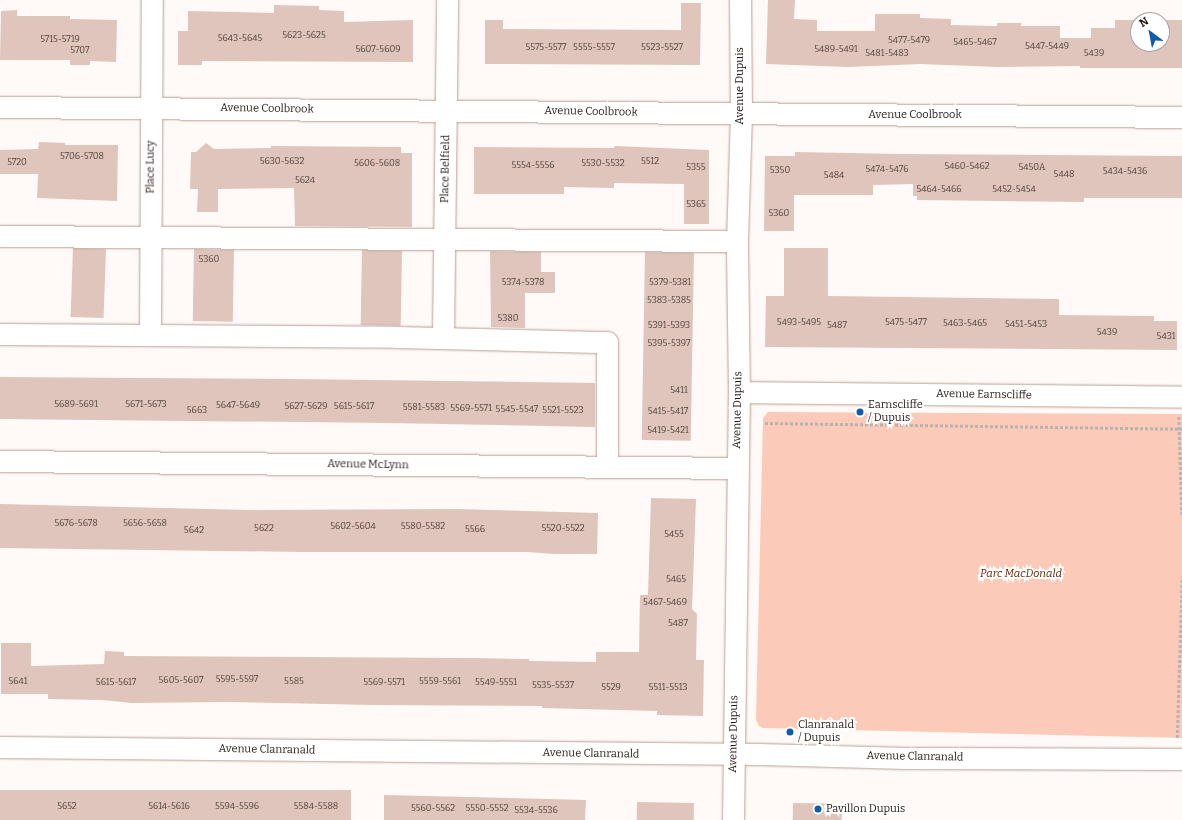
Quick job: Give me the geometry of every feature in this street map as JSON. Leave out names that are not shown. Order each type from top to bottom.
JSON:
[{"type":"street","name":"Place Lucy","points":[[150,334],[152,0]]},
{"type":"street","name":"Place Belfield","points":[[443,338],[447,0]]},
{"type":"street","name":"Avenue Dupuis","points":[[733,820],[739,392],[737,241],[741,114],[740,0]]},
{"type":"street","name":"Avenue Coolbrook","points":[[0,107],[1182,117]]},
{"type":"street","points":[[0,236],[737,241]]},
{"type":"street","points":[[0,334],[150,334],[607,342],[607,467]]},
{"type":"street","name":"Avenue Earnscliffe","points":[[739,392],[1181,406]]},
{"type":"street","name":"Avenue McLynn","points":[[0,461],[737,468]]},
{"type":"street","name":"Avenue Clanranald","points":[[0,747],[906,758],[1180,751]]},
{"type":"path","points":[[1181,406],[1182,515]]},
{"type":"path","points":[[765,423],[1181,429]]},
{"type":"path","points":[[1180,751],[1182,577]]},
{"type":"green space","name":"Parc MacDonald","points":[[768,412],[1182,414],[1182,738],[763,728],[759,726],[756,720],[763,418]]},
{"type":"building","points":[[768,0],[795,0],[794,19],[817,20],[817,31],[875,31],[875,14],[920,14],[920,18],[951,19],[951,25],[997,26],[997,23],[1021,23],[1021,26],[1060,26],[1060,38],[1091,38],[1091,28],[1115,28],[1115,20],[1130,20],[1130,52],[1170,52],[1170,20],[1182,20],[1182,68],[1080,68],[1080,66],[998,67],[920,64],[848,67],[766,64]]},
{"type":"building","points":[[681,3],[701,3],[700,65],[485,64],[485,20],[503,20],[503,29],[681,30]]},
{"type":"building","points":[[274,5],[319,6],[319,10],[344,11],[344,22],[413,20],[413,62],[202,61],[202,65],[178,65],[178,31],[188,31],[188,11],[274,13]]},
{"type":"building","points":[[17,10],[17,16],[70,16],[70,19],[117,20],[116,62],[90,61],[90,65],[70,65],[70,60],[0,60],[1,11]]},
{"type":"building","points":[[39,142],[65,143],[65,145],[118,145],[117,201],[37,198],[38,174],[0,174],[0,150],[38,149]]},
{"type":"building","points":[[206,143],[214,149],[271,148],[271,146],[401,147],[401,153],[412,153],[412,227],[295,226],[294,188],[218,189],[218,212],[197,212],[198,189],[190,189],[191,152],[196,152]]},
{"type":"building","points":[[615,146],[709,150],[709,224],[684,224],[684,184],[614,183],[614,188],[564,187],[564,194],[474,194],[474,147],[614,148]]},
{"type":"building","points":[[795,152],[1182,156],[1182,198],[1084,198],[1084,202],[917,200],[917,196],[913,196],[913,184],[873,185],[873,195],[794,195],[794,231],[764,231],[765,156],[795,156]]},
{"type":"building","points":[[73,248],[106,249],[104,318],[71,317]]},
{"type":"building","points":[[784,248],[828,248],[828,296],[1059,299],[1059,315],[1154,316],[1154,321],[1177,321],[1177,350],[765,347],[766,296],[784,296]]},
{"type":"building","points":[[194,249],[234,250],[233,322],[193,321]]},
{"type":"building","points":[[362,250],[402,251],[401,326],[361,325]]},
{"type":"building","points":[[490,251],[541,252],[541,272],[555,272],[555,293],[525,293],[525,328],[491,327]]},
{"type":"building","points":[[645,252],[694,253],[691,441],[642,440]]},
{"type":"building","points":[[0,377],[595,383],[595,427],[389,423],[0,419]]},
{"type":"building","points":[[651,498],[696,499],[692,609],[697,614],[696,660],[704,660],[703,716],[657,715],[657,711],[542,708],[542,706],[226,702],[132,703],[102,700],[48,699],[48,694],[1,694],[1,643],[31,643],[31,666],[104,664],[105,651],[124,652],[124,656],[472,658],[596,662],[596,652],[639,652],[640,595],[648,595]]},
{"type":"building","points":[[0,504],[248,510],[457,509],[598,513],[597,554],[553,554],[528,552],[303,552],[0,548]]},
{"type":"building","points":[[0,790],[351,790],[351,820],[0,820]]},
{"type":"building","points":[[384,795],[586,800],[585,820],[384,820]]},
{"type":"building","points":[[637,802],[694,803],[694,820],[637,820]]},
{"type":"building","name":"Pavillon Dupuis","points":[[793,803],[842,804],[842,820],[793,820]]},
{"type":"place","name":"Earnscliffe / Dupuis","points":[[860,412]]},
{"type":"place","name":"Clanranald / Dupuis","points":[[790,732]]},
{"type":"place","name":"Pavillon Dupuis","points":[[818,809]]}]
